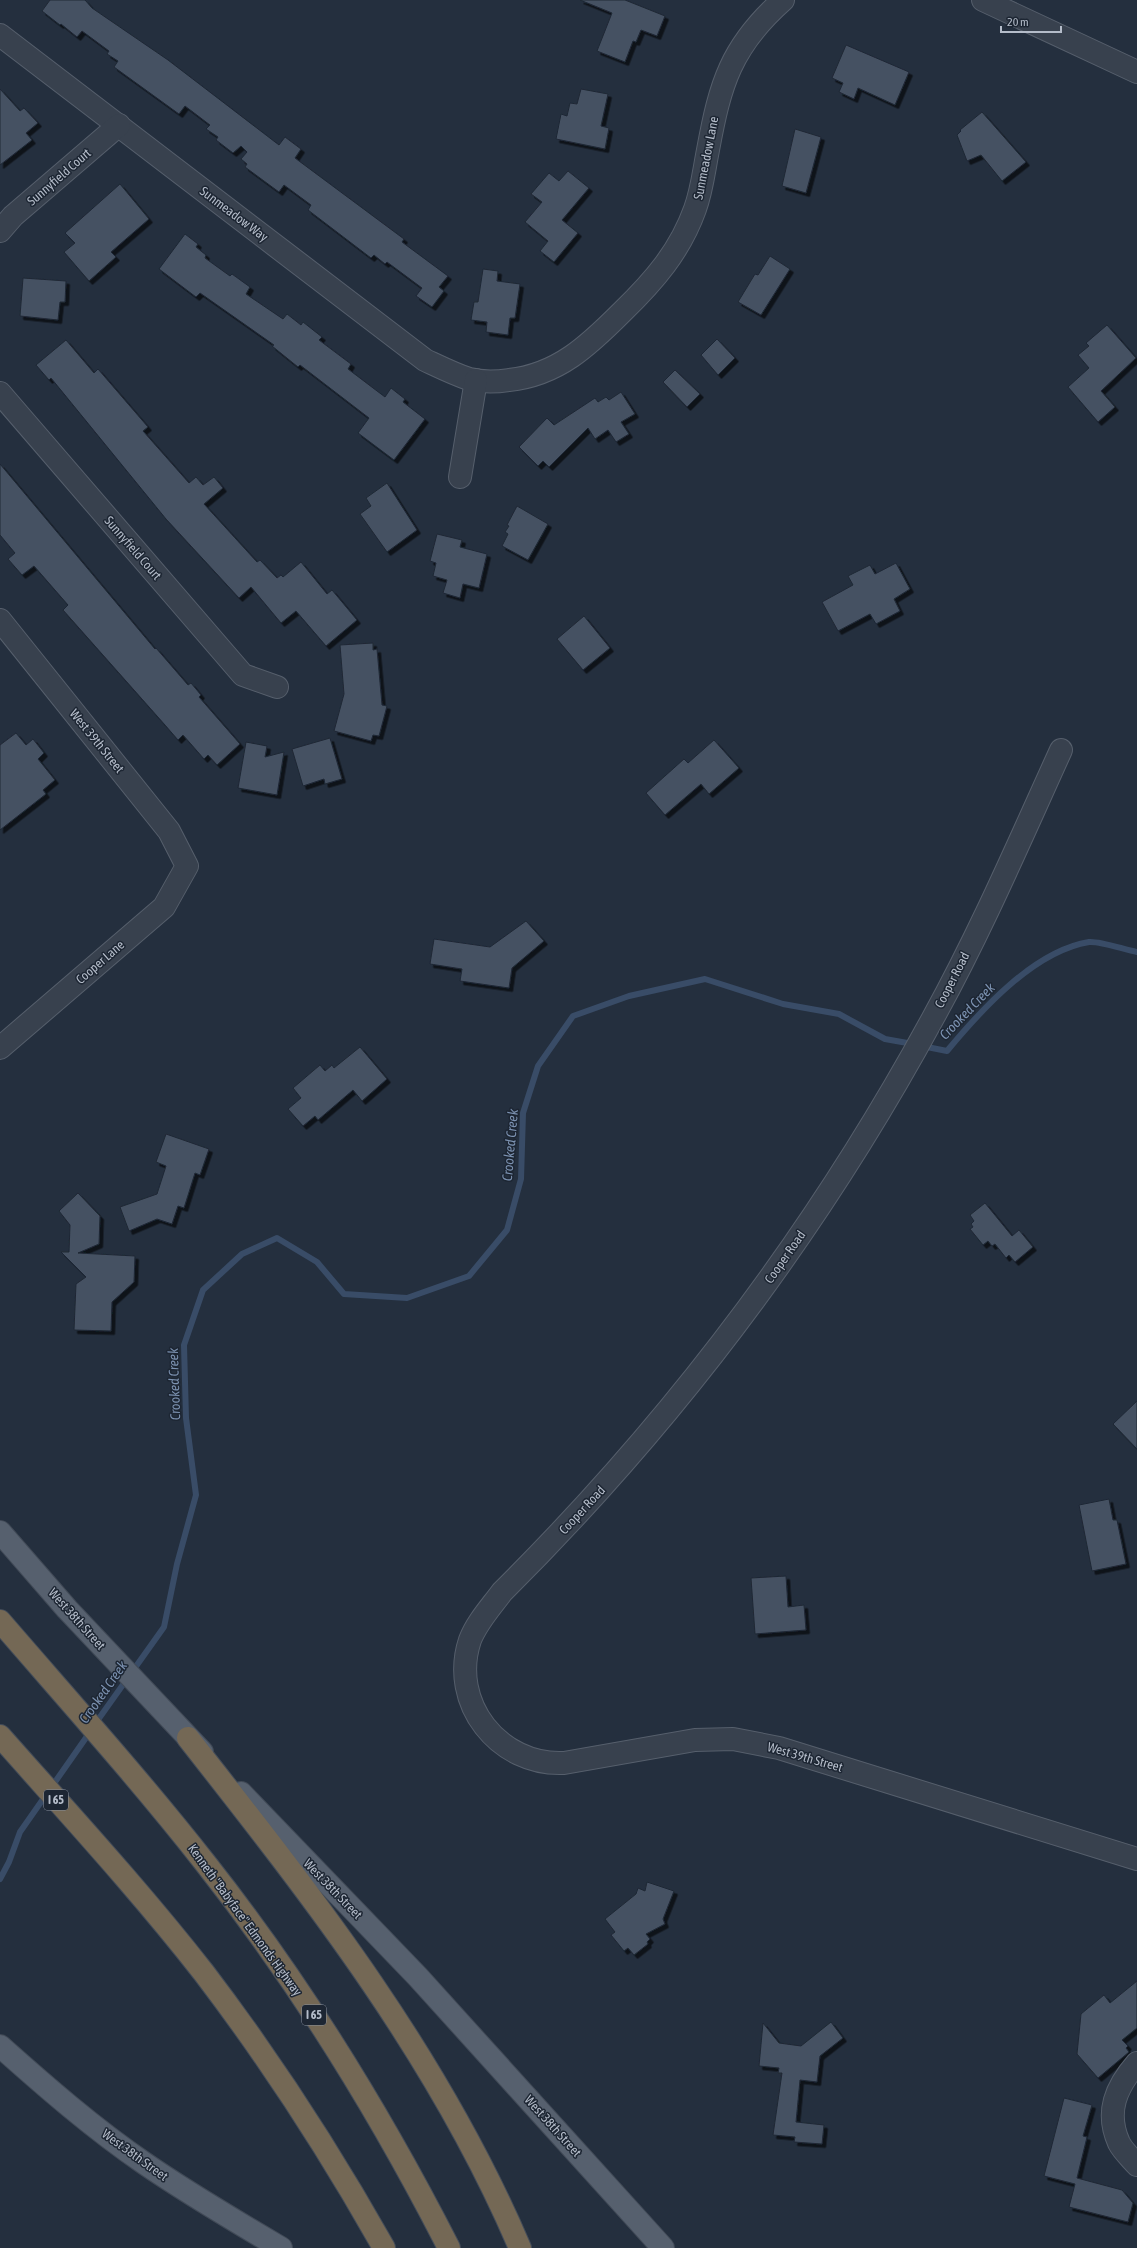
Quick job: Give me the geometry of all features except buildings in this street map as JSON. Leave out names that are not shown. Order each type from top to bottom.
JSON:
[{"type":"highway","name":"Kenneth \"Babyface\" Edmonds Highway","points":[[0,1621],[153,1800],[238,1906],[313,2014],[388,2134],[449,2248]]},
{"type":"highway","name":"I 65","points":[[0,1736],[113,1864],[202,1972],[290,2092],[328,2152],[384,2248]]},
{"type":"highway","points":[[188,1738],[327,1917],[400,2024],[463,2130],[520,2248]]},
{"type":"main road","name":"West 38th Street","points":[[0,1532],[67,1609],[188,1738],[418,1977],[663,2248]]},
{"type":"main road","name":"West 38th Street","points":[[0,2046],[77,2111],[144,2163],[216,2210],[281,2248]]},
{"type":"street","name":"Sunmeadow Lane","points":[[476,380],[494,381],[521,379],[539,374],[564,363],[586,347],[660,274],[680,243],[695,210],[702,184],[716,105],[729,69],[743,44],[757,26],[783,0]]},
{"type":"street","points":[[983,0],[1137,72]]},
{"type":"street","name":"Sunmeadow Way","points":[[0,35],[425,360],[456,375],[476,380]]},
{"type":"street","name":"Sunnyfield Court","points":[[0,231],[13,216],[119,125]]},
{"type":"street","points":[[460,477],[476,380]]},
{"type":"street","name":"Sunnyfield Court","points":[[0,393],[243,675],[277,687]]},
{"type":"street","name":"West 39th Street","points":[[0,620],[169,831],[187,866]]},
{"type":"street","name":"Cooper Road","points":[[478,1718],[466,1684],[466,1656],[471,1639],[486,1613],[502,1592],[613,1476],[720,1347],[821,1206],[934,1018],[991,904],[1061,750]]},
{"type":"street","name":"Cooper Lane","points":[[0,1048],[164,907],[187,866]]},
{"type":"street","name":"West 39th Street","points":[[478,1718],[489,1734],[519,1755],[554,1764],[695,1740],[733,1739],[760,1744],[1137,1859]]},
{"type":"street","points":[[1137,2063],[1116,2092],[1113,2107],[1114,2125],[1120,2144],[1137,2165]]},
{"type":"waterway","name":"Crooked Creek","points":[[922,1046],[947,1051],[976,1018],[1010,984],[1048,957],[1069,948],[1089,942],[1106,944],[1137,952]]},
{"type":"waterway","name":"Crooked Creek","points":[[95,1724],[164,1627],[177,1564],[196,1495],[186,1418],[184,1345],[203,1290],[242,1254],[277,1238],[317,1262],[344,1294],[407,1298],[469,1276],[507,1230],[521,1179],[523,1113],[538,1066],[573,1016],[629,996],[705,979],[783,1004],[839,1014],[885,1039],[913,1044]]},
{"type":"waterway","name":"Crooked Creek","points":[[0,1879],[9,1862],[20,1832],[90,1732]]}]
